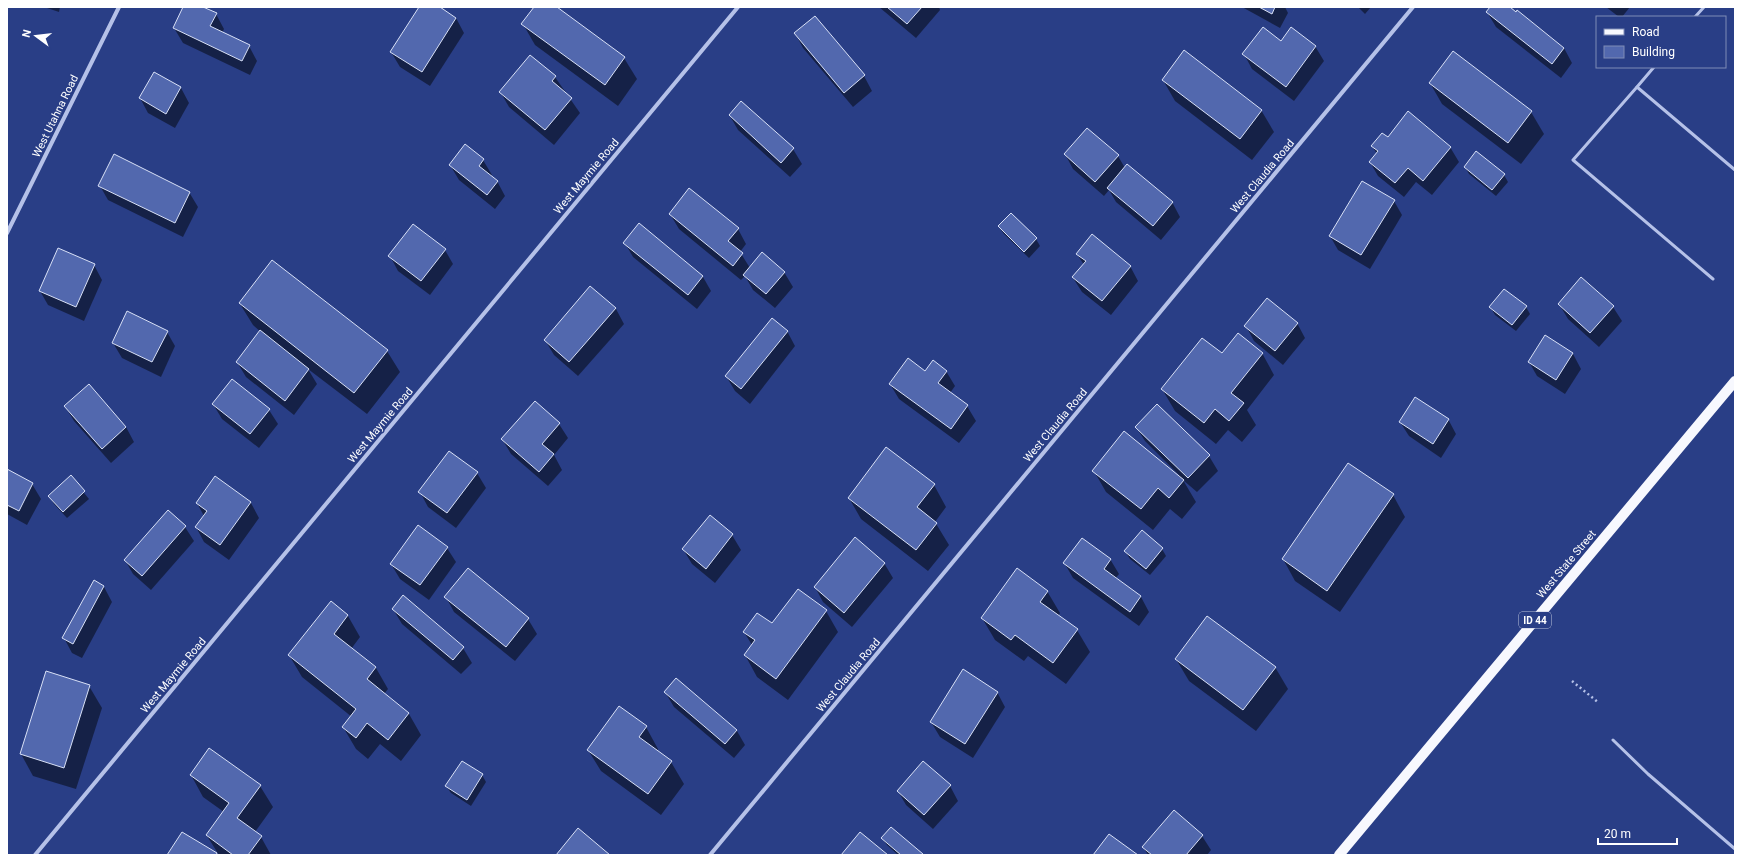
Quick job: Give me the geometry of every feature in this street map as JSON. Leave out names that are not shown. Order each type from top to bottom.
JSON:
[{"type":"main road","name":"West State Street","points":[[1339,855],[1735,381]]},
{"type":"street","name":"West Utahna Road","points":[[7,233],[119,7]]},
{"type":"street","name":"West Maymie Road","points":[[35,855],[738,7]]},
{"type":"street","name":"West Claudia Road","points":[[710,855],[1413,7]]},
{"type":"lane","points":[[1696,16],[1704,7]]},
{"type":"lane","points":[[1653,68],[1573,160],[1713,279]]},
{"type":"lane","points":[[1637,87],[1735,170]]},
{"type":"lane","points":[[1613,740],[1648,774],[1735,849]]},
{"type":"path","points":[[1572,681],[1599,703]]},
{"type":"building","points":[[183,7],[203,7],[217,13],[210,26],[250,45],[242,61],[173,28]]},
{"type":"building","points":[[419,7],[440,7],[456,18],[422,72],[390,52]]},
{"type":"building","points":[[534,7],[557,7],[625,57],[605,85],[521,24]]},
{"type":"building","points":[[887,7],[922,7],[907,24]]},
{"type":"building","points":[[1259,7],[1275,7],[1272,14]]},
{"type":"building","points":[[1490,7],[1510,7],[1516,12],[1517,10],[1564,48],[1552,64],[1486,12]]},
{"type":"building","points":[[815,16],[865,75],[844,93],[794,33]]},
{"type":"building","points":[[1263,27],[1281,41],[1291,27],[1316,46],[1286,87],[1242,54]]},
{"type":"building","points":[[1184,50],[1262,110],[1240,139],[1162,80]]},
{"type":"building","points":[[1453,51],[1532,111],[1508,143],[1429,83]]},
{"type":"building","points":[[530,55],[556,76],[552,81],[572,98],[545,130],[499,92]]},
{"type":"building","points":[[154,72],[181,87],[166,114],[139,98]]},
{"type":"building","points":[[741,101],[794,148],[781,163],[729,115]]},
{"type":"building","points":[[1408,111],[1451,147],[1423,181],[1408,168],[1395,183],[1369,162],[1378,151],[1371,146],[1382,133],[1388,137]]},
{"type":"building","points":[[1087,128],[1119,155],[1095,182],[1064,154]]},
{"type":"building","points":[[465,144],[484,159],[479,166],[498,181],[487,195],[449,165]]},
{"type":"building","points":[[1476,151],[1505,174],[1492,190],[1464,167]]},
{"type":"building","points":[[114,154],[190,192],[175,223],[98,186]]},
{"type":"building","points":[[1127,164],[1173,202],[1153,226],[1107,188]]},
{"type":"building","points":[[1362,181],[1395,200],[1361,255],[1329,236]]},
{"type":"building","points":[[689,188],[739,228],[728,241],[743,253],[733,266],[669,214]]},
{"type":"building","points":[[1011,213],[1037,238],[1024,252],[998,226]]},
{"type":"building","points":[[639,223],[703,276],[688,295],[623,243]]},
{"type":"building","points":[[413,224],[446,249],[421,281],[388,256]]},
{"type":"building","points":[[1092,234],[1131,266],[1102,301],[1072,277],[1086,261],[1076,254]]},
{"type":"building","points":[[58,248],[95,264],[76,307],[39,291]]},
{"type":"building","points":[[762,252],[785,272],[766,294],[743,275]]},
{"type":"building","points":[[272,260],[388,350],[354,393],[239,303]]},
{"type":"building","points":[[1581,277],[1614,306],[1590,333],[1558,304]]},
{"type":"building","points":[[590,286],[616,308],[569,362],[544,340]]},
{"type":"building","points":[[1504,289],[1527,306],[1512,325],[1489,307]]},
{"type":"building","points":[[1267,298],[1298,323],[1275,351],[1244,326]]},
{"type":"building","points":[[127,311],[168,331],[152,362],[112,343]]},
{"type":"building","points":[[772,318],[788,331],[741,389],[725,376]]},
{"type":"building","points":[[260,330],[309,369],[285,401],[236,362]]},
{"type":"building","points":[[1238,333],[1263,353],[1231,393],[1244,403],[1229,421],[1215,409],[1204,423],[1161,389],[1202,338],[1222,353]]},
{"type":"building","points":[[1545,335],[1573,353],[1556,380],[1528,362]]},
{"type":"building","points":[[908,358],[925,371],[933,360],[947,371],[938,383],[968,405],[951,429],[889,384]]},
{"type":"building","points":[[232,379],[270,409],[250,434],[212,404]]},
{"type":"building","points":[[89,384],[126,427],[102,449],[64,406]]},
{"type":"building","points":[[1415,397],[1449,419],[1433,444],[1399,422]]},
{"type":"building","points":[[535,401],[560,423],[542,444],[554,454],[539,472],[501,439]]},
{"type":"building","points":[[1157,404],[1210,455],[1188,478],[1135,427]]},
{"type":"building","points":[[1124,431],[1184,480],[1169,498],[1158,488],[1141,509],[1092,471]]},
{"type":"building","points":[[886,447],[935,484],[917,507],[937,523],[916,550],[848,498]]},
{"type":"building","points":[[449,451],[478,472],[447,513],[418,492]]},
{"type":"building","points":[[1348,463],[1394,494],[1327,591],[1282,559]]},
{"type":"building","points":[[7,469],[33,483],[19,511],[7,505]]},
{"type":"building","points":[[71,475],[85,491],[63,512],[48,496]]},
{"type":"building","points":[[215,476],[251,502],[220,545],[195,527],[207,511],[196,503]]},
{"type":"building","points":[[168,510],[186,526],[142,576],[124,560]]},
{"type":"building","points":[[710,515],[733,534],[706,569],[682,549]]},
{"type":"building","points":[[418,525],[448,547],[420,585],[390,564]]},
{"type":"building","points":[[1142,530],[1163,548],[1146,569],[1124,551]]},
{"type":"building","points":[[855,537],[885,563],[844,613],[814,587]]},
{"type":"building","points":[[1082,538],[1111,559],[1104,569],[1141,596],[1130,612],[1063,563]]},
{"type":"building","points":[[468,568],[529,618],[506,647],[444,597]]},
{"type":"building","points":[[1017,568],[1048,591],[1040,602],[1078,629],[1053,663],[1015,635],[1011,640],[981,618]]},
{"type":"building","points":[[94,580],[104,586],[73,644],[62,638]]},
{"type":"building","points":[[798,589],[827,610],[776,679],[744,655],[755,640],[743,632],[757,613],[772,623]]},
{"type":"building","points":[[403,595],[464,647],[453,660],[392,609]]},
{"type":"building","points":[[331,601],[348,615],[334,634],[376,667],[367,679],[409,713],[388,740],[367,723],[356,738],[342,727],[356,709],[288,655]]},
{"type":"building","points":[[1207,616],[1276,667],[1243,710],[1175,659]]},
{"type":"building","points":[[963,669],[998,692],[965,744],[930,722]]},
{"type":"building","points":[[46,671],[90,685],[64,768],[20,754]]},
{"type":"building","points":[[676,678],[737,730],[725,744],[664,692]]},
{"type":"building","points":[[619,706],[647,726],[639,737],[672,761],[648,794],[587,750]]},
{"type":"building","points":[[209,748],[261,785],[237,818],[262,836],[248,855],[233,855],[206,835],[229,803],[190,775]]},
{"type":"building","points":[[462,761],[483,774],[467,800],[445,786]]},
{"type":"building","points":[[923,761],[951,785],[924,815],[897,791]]},
{"type":"building","points":[[1174,810],[1203,835],[1186,855],[1152,855],[1142,847]]},
{"type":"building","points":[[891,827],[923,854],[901,855],[881,838]]},
{"type":"building","points":[[578,828],[610,855],[556,855]]},
{"type":"building","points":[[182,832],[217,853],[216,855],[167,855]]},
{"type":"building","points":[[860,832],[888,855],[841,855]]},
{"type":"building","points":[[1109,834],[1138,855],[1093,855]]}]
